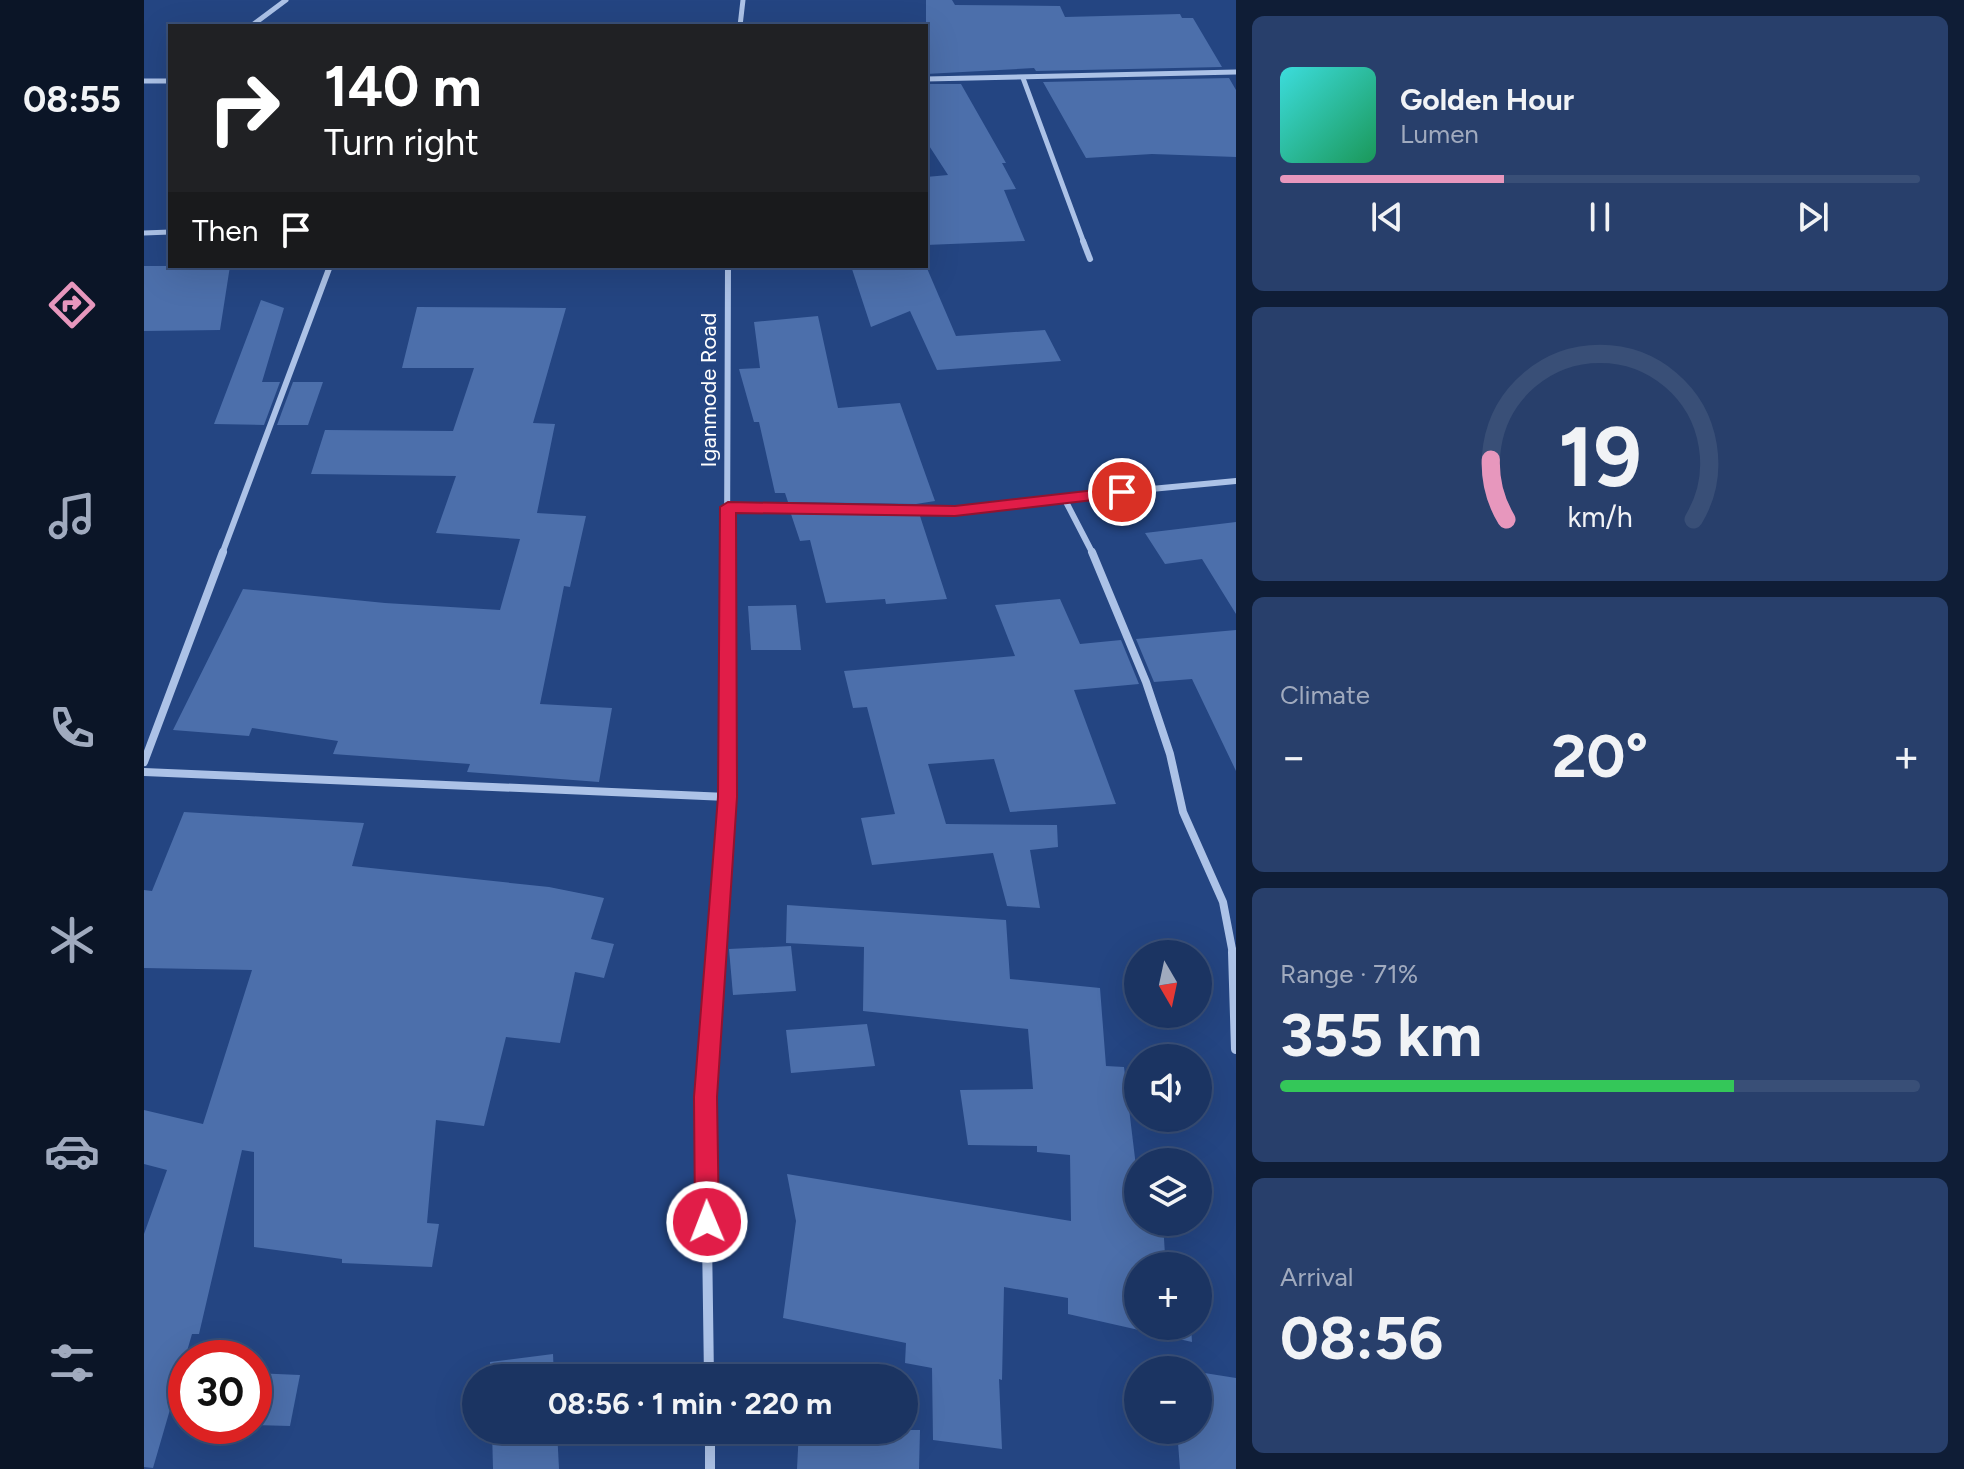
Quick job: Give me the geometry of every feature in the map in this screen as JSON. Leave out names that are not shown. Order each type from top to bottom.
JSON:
[{"type":"street","points":[[254,24],[286,0]]},
{"type":"street","points":[[740,24],[743,0]]},
{"type":"street","points":[[928,79],[1236,72]]},
{"type":"street","points":[[160,81],[168,76]]},
{"type":"street","points":[[1023,78],[1090,259]]},
{"type":"street","points":[[144,81],[168,81]]},
{"type":"street","points":[[144,233],[168,232]]},
{"type":"street","points":[[144,762],[329,268]]},
{"type":"street","name":"Iganmode Road","points":[[709,1364],[705,1097],[727,797],[728,268]]},
{"type":"street","points":[[728,507],[955,511],[1236,481]]},
{"type":"street","points":[[1064,498],[1093,550],[1133,647],[1168,749],[1175,789],[1187,824],[1224,902],[1232,937],[1236,1049]]},
{"type":"street","points":[[144,772],[727,797]]},
{"type":"street","points":[[710,1444],[710,1469]]},
{"type":"building","points":[[926,0],[952,0],[955,5],[1060,6],[1065,17],[1180,14],[1182,18],[1193,18],[1222,67],[1036,71],[1034,68],[928,74]]},
{"type":"building","points":[[1229,78],[1236,90],[1236,157],[1152,154],[1086,158],[1043,82]]},
{"type":"building","points":[[928,84],[961,84],[1006,163],[1002,163],[1016,189],[1004,190],[1025,241],[928,245],[928,177],[948,175],[928,144]]},
{"type":"building","points":[[144,266],[230,268],[220,330],[144,331]]},
{"type":"building","points":[[852,268],[927,268],[956,336],[1045,330],[1061,361],[937,370],[910,311],[871,327]]},
{"type":"building","points":[[261,300],[284,308],[262,382],[280,382],[264,425],[214,424]]},
{"type":"building","points":[[417,307],[566,308],[533,423],[555,424],[537,513],[586,516],[570,587],[564,586],[540,704],[612,708],[599,782],[467,772],[470,764],[333,754],[338,741],[252,728],[249,736],[173,730],[243,589],[500,610],[520,539],[436,533],[456,476],[311,474],[325,430],[453,431],[474,368],[402,368]]},
{"type":"building","points":[[818,316],[838,408],[900,403],[935,501],[916,504],[788,502],[785,493],[775,493],[759,422],[754,422],[739,369],[760,368],[754,322]]},
{"type":"building","points":[[293,382],[323,382],[308,425],[277,425]]},
{"type":"building","points":[[791,514],[920,516],[947,599],[886,604],[885,599],[826,603],[810,540],[800,541]]},
{"type":"building","points":[[1236,522],[1236,614],[1202,559],[1165,564],[1145,533]]},
{"type":"building","points":[[1060,599],[1080,644],[1121,640],[1139,684],[1074,690],[1116,804],[1010,812],[994,759],[928,764],[946,824],[1057,825],[1058,847],[1030,850],[1040,908],[1007,906],[993,853],[872,865],[861,818],[895,814],[867,707],[853,708],[844,671],[1015,656],[995,605]]},
{"type":"building","points":[[796,605],[801,650],[751,650],[748,606]]},
{"type":"building","points":[[1236,630],[1236,771],[1192,679],[1154,682],[1136,639]]},
{"type":"building","points":[[184,812],[364,823],[352,866],[549,887],[604,898],[591,939],[614,944],[604,978],[575,972],[560,1043],[506,1037],[484,1126],[436,1120],[427,1223],[439,1224],[432,1267],[342,1263],[342,1259],[254,1247],[254,1152],[242,1150],[199,1334],[192,1334],[190,1340],[168,1340],[168,1416],[153,1468],[144,1467],[144,1234],[167,1170],[144,1164],[144,1110],[203,1124],[252,970],[144,968],[144,890],[152,891]]},
{"type":"building","points":[[787,905],[1006,920],[1010,979],[1100,988],[1106,1066],[1124,1067],[1124,1132],[1132,1132],[1134,1148],[1124,1148],[1124,1236],[1164,1236],[1165,1252],[1124,1252],[1124,1327],[1068,1314],[1068,1298],[1004,1287],[1002,1380],[999,1379],[1002,1449],[933,1440],[932,1368],[905,1363],[906,1343],[783,1318],[796,1221],[787,1174],[1071,1221],[1070,1155],[1037,1152],[1037,1146],[968,1145],[960,1090],[1033,1089],[1028,1029],[863,1011],[864,947],[786,943]]},
{"type":"building","points":[[791,946],[796,991],[733,995],[729,949]]},
{"type":"building","points":[[867,1024],[875,1066],[791,1073],[786,1030]]},
{"type":"building","points":[[553,1354],[553,1364],[490,1362]]},
{"type":"building","points":[[272,1374],[300,1375],[290,1426],[272,1426]]},
{"type":"building","points":[[1212,1374],[1236,1378],[1236,1469],[1180,1469],[1178,1444],[1212,1444]]},
{"type":"building","points":[[920,1430],[919,1469],[797,1469],[798,1444],[918,1444]]},
{"type":"building","points":[[492,1444],[558,1444],[559,1469],[493,1469]]},
{"type":"route","points":[[707,1222],[705,1097],[727,797],[728,507],[955,511],[1122,492]]}]
